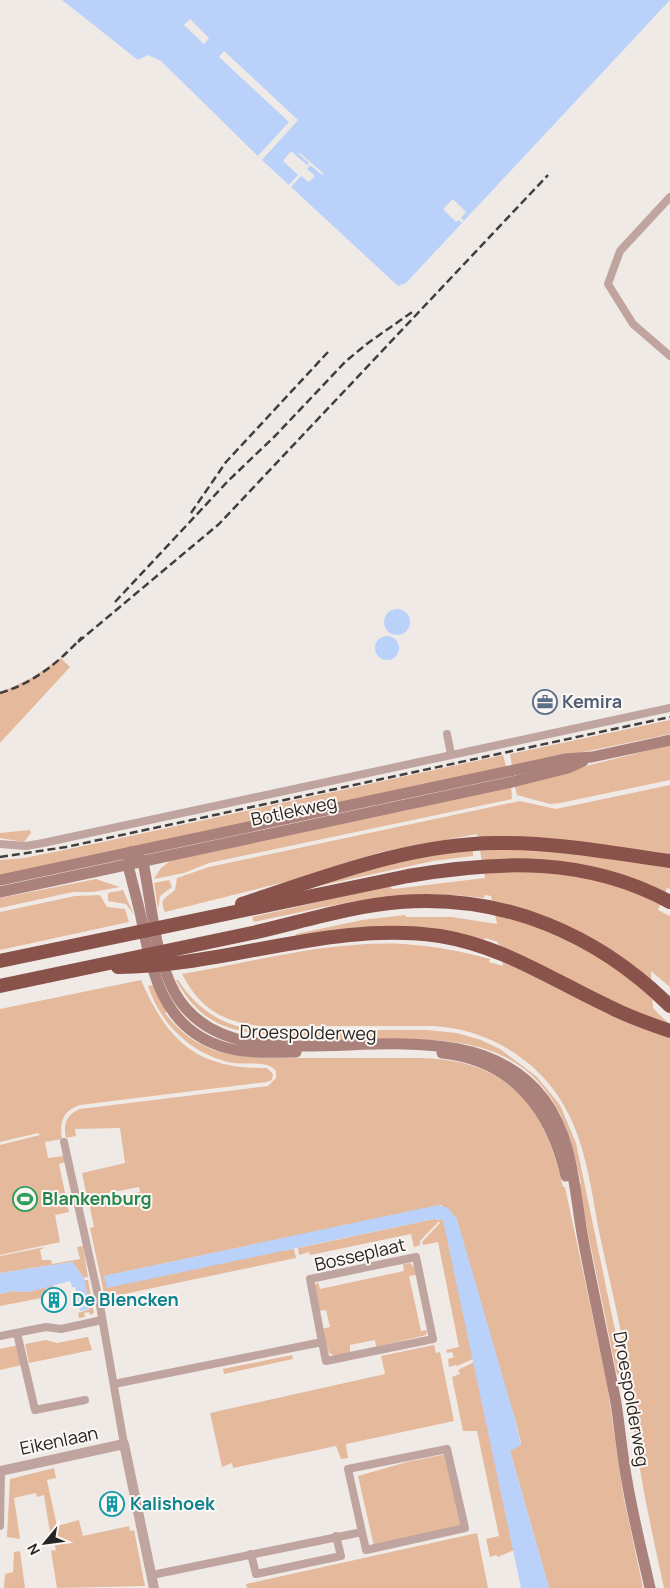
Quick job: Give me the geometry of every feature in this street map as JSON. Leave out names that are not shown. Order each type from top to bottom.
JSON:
[{"type":"highway","points":[[187,922],[391,857],[477,844],[520,843],[670,861]]},
{"type":"highway","points":[[0,962],[408,876],[480,865],[520,864],[577,870],[606,877],[667,901]]},
{"type":"highway","points":[[0,986],[380,905],[425,901],[470,904],[537,920],[613,957],[654,990],[670,1006]]},
{"type":"highway","points":[[90,966],[154,967],[326,938],[367,934],[439,936],[476,944],[498,952],[526,964],[612,1008],[670,1031]]},
{"type":"main road","name":"Botlekweg","points":[[0,880],[557,761],[670,740]]},
{"type":"main road","name":"Botlekweg","points":[[0,892],[512,782],[568,768],[592,756]]},
{"type":"main road","points":[[131,852],[143,862]]},
{"type":"main road","name":"Droespolderweg","points":[[131,852],[128,865],[157,984],[174,1015],[184,1026],[209,1041],[228,1048],[267,1052],[431,1052],[465,1057],[498,1071],[531,1098],[550,1125],[557,1142],[578,1216]]},
{"type":"main road","name":"Droespolderweg","points":[[143,862],[161,957],[170,981],[180,1000],[193,1016],[216,1033],[229,1038],[254,1043],[450,1046],[478,1052],[498,1061],[527,1081],[544,1100],[556,1118],[571,1163],[578,1216],[616,1405],[627,1479],[650,1588]]},
{"type":"street","points":[[670,197],[620,251],[608,284],[633,324],[670,356]]},
{"type":"street","points":[[0,844],[34,845],[670,708]]},
{"type":"street","points":[[447,734],[451,754]]},
{"type":"street","points":[[64,1142],[102,1320],[124,1444],[154,1588]]},
{"type":"street","name":"Bosseplaat","points":[[416,1257],[433,1338],[326,1361],[322,1342],[310,1279],[416,1257]]},
{"type":"street","points":[[0,1336],[46,1327],[55,1328],[102,1320]]},
{"type":"street","points":[[17,1333],[35,1410],[85,1400]]},
{"type":"street","points":[[114,1384],[322,1342]]},
{"type":"street","name":"Eikenlaan","points":[[0,1471],[124,1444]]},
{"type":"street","points":[[448,1449],[465,1528],[366,1550],[362,1532],[348,1468],[448,1449]]},
{"type":"street","points":[[0,1471],[0,1526]]},
{"type":"street","points":[[152,1575],[362,1532]]},
{"type":"street","points":[[251,1554],[256,1574],[341,1556],[336,1536]]},
{"type":"shaded area","points":[[61,658],[70,667],[0,743],[0,693],[33,677]]},
{"type":"shaded area","points":[[670,720],[670,734],[512,767],[510,754]]},
{"type":"shaded area","points":[[670,745],[670,780],[550,804],[517,795],[514,784]]},
{"type":"shaded area","points":[[503,755],[507,769],[0,877],[0,860],[24,858],[98,843]]},
{"type":"shaded area","points":[[511,785],[512,799],[209,863],[184,873],[154,879],[161,868],[170,861]]},
{"type":"shaded area","points":[[670,785],[670,862],[668,867],[670,868],[670,889],[667,888],[658,910],[670,916],[670,987],[651,971],[653,1008],[670,1025],[670,1588],[664,1588],[640,1468],[629,1376],[586,1165],[582,1148],[569,1114],[549,1084],[536,1070],[506,1048],[489,1039],[453,1028],[434,1026],[262,1026],[235,1021],[213,1011],[204,1004],[196,996],[182,974],[292,953],[348,945],[376,944],[404,944],[447,949],[490,959],[489,962],[503,966],[498,942],[485,938],[484,940],[297,938],[296,934],[362,920],[405,915],[406,917],[452,917],[497,924],[491,896],[485,895],[484,898],[454,895],[396,896],[340,904],[254,922],[252,917],[389,886],[393,889],[485,878],[477,834],[381,852],[289,881],[165,912],[162,904],[164,899],[175,890],[177,878],[209,867],[520,801],[556,809]]},
{"type":"shaded area","points":[[30,830],[31,833],[24,842],[0,838],[0,833]]},
{"type":"shaded area","points":[[473,850],[473,856],[433,861],[319,886],[387,861]]},
{"type":"shaded area","points":[[96,879],[120,887],[93,892],[73,892],[0,908],[0,898]]},
{"type":"shaded area","points":[[169,880],[172,887],[160,896],[158,909],[154,883]]},
{"type":"shaded area","points":[[123,890],[134,915],[126,904],[108,901],[108,893]]},
{"type":"shaded area","points":[[100,895],[107,907],[125,909],[129,922],[0,950],[0,912],[75,896]]},
{"type":"shaded area","points":[[141,980],[162,1020],[188,1048],[203,1057],[222,1063],[243,1067],[267,1068],[273,1074],[272,1080],[74,1107],[66,1114],[62,1123],[62,1139],[45,1142],[48,1158],[64,1156],[66,1162],[59,1164],[69,1212],[55,1215],[60,1242],[0,1255],[0,1145],[40,1135],[38,1133],[0,1142],[0,1009]]},
{"type":"shaded area","points":[[176,980],[202,1008],[222,1021],[233,1025],[258,1030],[427,1030],[457,1033],[481,1040],[500,1049],[537,1077],[560,1105],[576,1143],[624,1373],[617,1375],[578,1184],[581,1183],[573,1150],[562,1118],[541,1085],[515,1063],[485,1049],[451,1042],[416,1040],[309,1041],[234,1029],[220,1024],[196,1008]]},
{"type":"shaded area","points":[[153,985],[167,1011],[165,1013],[178,1027],[204,1046],[219,1052],[268,1058],[419,1058],[453,1061],[477,1067],[497,1077],[529,1105],[550,1143],[563,1187],[565,1187],[607,1384],[623,1494],[643,1588],[549,1588],[510,1451],[521,1443],[515,1419],[442,1205],[104,1276],[294,1249],[296,1258],[105,1298],[90,1228],[94,1227],[89,1203],[140,1192],[139,1187],[87,1197],[82,1173],[134,1161],[125,1163],[120,1128],[75,1129],[76,1136],[66,1138],[65,1124],[71,1114],[80,1109],[268,1086],[276,1078],[276,1071],[268,1065],[233,1063],[218,1059],[204,1053],[180,1036],[161,1013],[154,1000],[148,986]]},
{"type":"shaded area","points":[[434,1219],[443,1220],[446,1226],[473,1359],[457,1366],[449,1367],[448,1359],[454,1357],[452,1352],[447,1353],[446,1350],[459,1347],[438,1242],[423,1245],[422,1242],[440,1223],[439,1221],[420,1241],[420,1245],[414,1247],[411,1234],[310,1255],[309,1252],[299,1255],[298,1248]]},
{"type":"shaded area","points":[[83,1246],[88,1277],[84,1278],[72,1262],[0,1273],[0,1256],[45,1247],[40,1250],[42,1260],[51,1260],[52,1264],[80,1259],[77,1247]]},
{"type":"shaded area","points":[[410,1263],[415,1268],[416,1275],[409,1276],[421,1331],[428,1330],[426,1335],[376,1347],[375,1340],[350,1345],[350,1352],[335,1356],[329,1353],[322,1329],[330,1327],[326,1310],[319,1311],[315,1285],[318,1282],[320,1289],[404,1271],[403,1264]]},
{"type":"shaded area","points":[[84,1280],[88,1280],[94,1313],[90,1315],[89,1312],[84,1313],[85,1317],[79,1318],[78,1313],[90,1309]]},
{"type":"shaded area","points":[[52,1284],[53,1287],[45,1289],[47,1297],[0,1306],[0,1294],[12,1291],[29,1292]]},
{"type":"shaded area","points":[[88,1337],[92,1350],[29,1363],[25,1344],[46,1340],[57,1343]]},
{"type":"shaded area","points":[[18,1345],[22,1365],[0,1370],[0,1349]]},
{"type":"shaded area","points":[[434,1345],[436,1353],[440,1352],[454,1421],[346,1444],[348,1458],[341,1459],[336,1446],[233,1468],[232,1463],[222,1467],[210,1413],[385,1374],[381,1356]]},
{"type":"shaded area","points":[[292,1355],[293,1359],[224,1374],[223,1369]]},
{"type":"shaded area","points":[[474,1362],[514,1550],[498,1557],[496,1555],[490,1557],[486,1539],[499,1536],[477,1431],[463,1431],[452,1377],[460,1374],[458,1370]]},
{"type":"shaded area","points":[[451,1453],[467,1524],[374,1546],[358,1476],[407,1462]]},
{"type":"shaded area","points":[[54,1468],[56,1478],[47,1480],[57,1526],[79,1520],[83,1536],[129,1526],[130,1531],[134,1530],[145,1586],[57,1588],[51,1551],[56,1550],[54,1543],[56,1542],[54,1532],[50,1533],[44,1495],[37,1497],[36,1493],[14,1498],[20,1539],[7,1537],[10,1479]]},
{"type":"shaded area","points":[[477,1533],[488,1588],[247,1588],[246,1584]]},
{"type":"shaded area","points":[[20,1551],[25,1588],[4,1588],[5,1574],[13,1572],[14,1552]]},
{"type":"water","points":[[62,0],[670,0],[406,283],[398,286],[264,162],[161,61],[148,55],[138,60]]},
{"type":"water","points":[[397,609],[406,613],[410,622],[406,631],[397,635],[388,631],[384,622],[388,613]]},
{"type":"water","points":[[387,636],[395,640],[399,648],[395,656],[387,660],[379,656],[375,648],[379,640]]},
{"type":"water","points":[[438,1205],[448,1208],[457,1219],[515,1419],[521,1445],[510,1451],[549,1588],[521,1588],[443,1220],[434,1219],[107,1288],[104,1276]]},
{"type":"water","points":[[72,1262],[84,1278],[90,1309],[80,1311],[75,1287],[72,1287],[70,1281],[29,1292],[12,1291],[0,1294],[0,1273]]},
{"type":"pier","points":[[190,19],[209,38],[204,44],[184,25]]},
{"type":"pier","points":[[224,51],[298,120],[260,162],[256,158],[289,122],[219,57]]},
{"type":"pier","points":[[291,151],[307,165],[309,163],[300,153],[324,174],[322,175],[310,165],[307,169],[315,176],[309,182],[301,176],[289,189],[287,187],[298,175],[283,161]]},
{"type":"pier","points":[[453,199],[466,212],[461,218],[466,223],[464,225],[459,220],[456,222],[443,209]]},
{"type":"railway","points":[[78,642],[219,524],[548,175]]},
{"type":"railway","points":[[115,602],[228,481],[276,435],[346,361],[415,310]]},
{"type":"railway","points":[[191,513],[226,462],[328,352]]},
{"type":"railway","points":[[0,693],[24,684],[45,671],[82,637]]},
{"type":"railway","points":[[0,857],[66,847],[670,717]]},
{"type":"place","name":"Kemira","points":[[545,702]]},
{"type":"place","name":"Blankenburg","points":[[25,1199]]},
{"type":"place","name":"De Blencken","points":[[54,1300]]},
{"type":"place","name":"Kalishoek","points":[[112,1504]]}]
